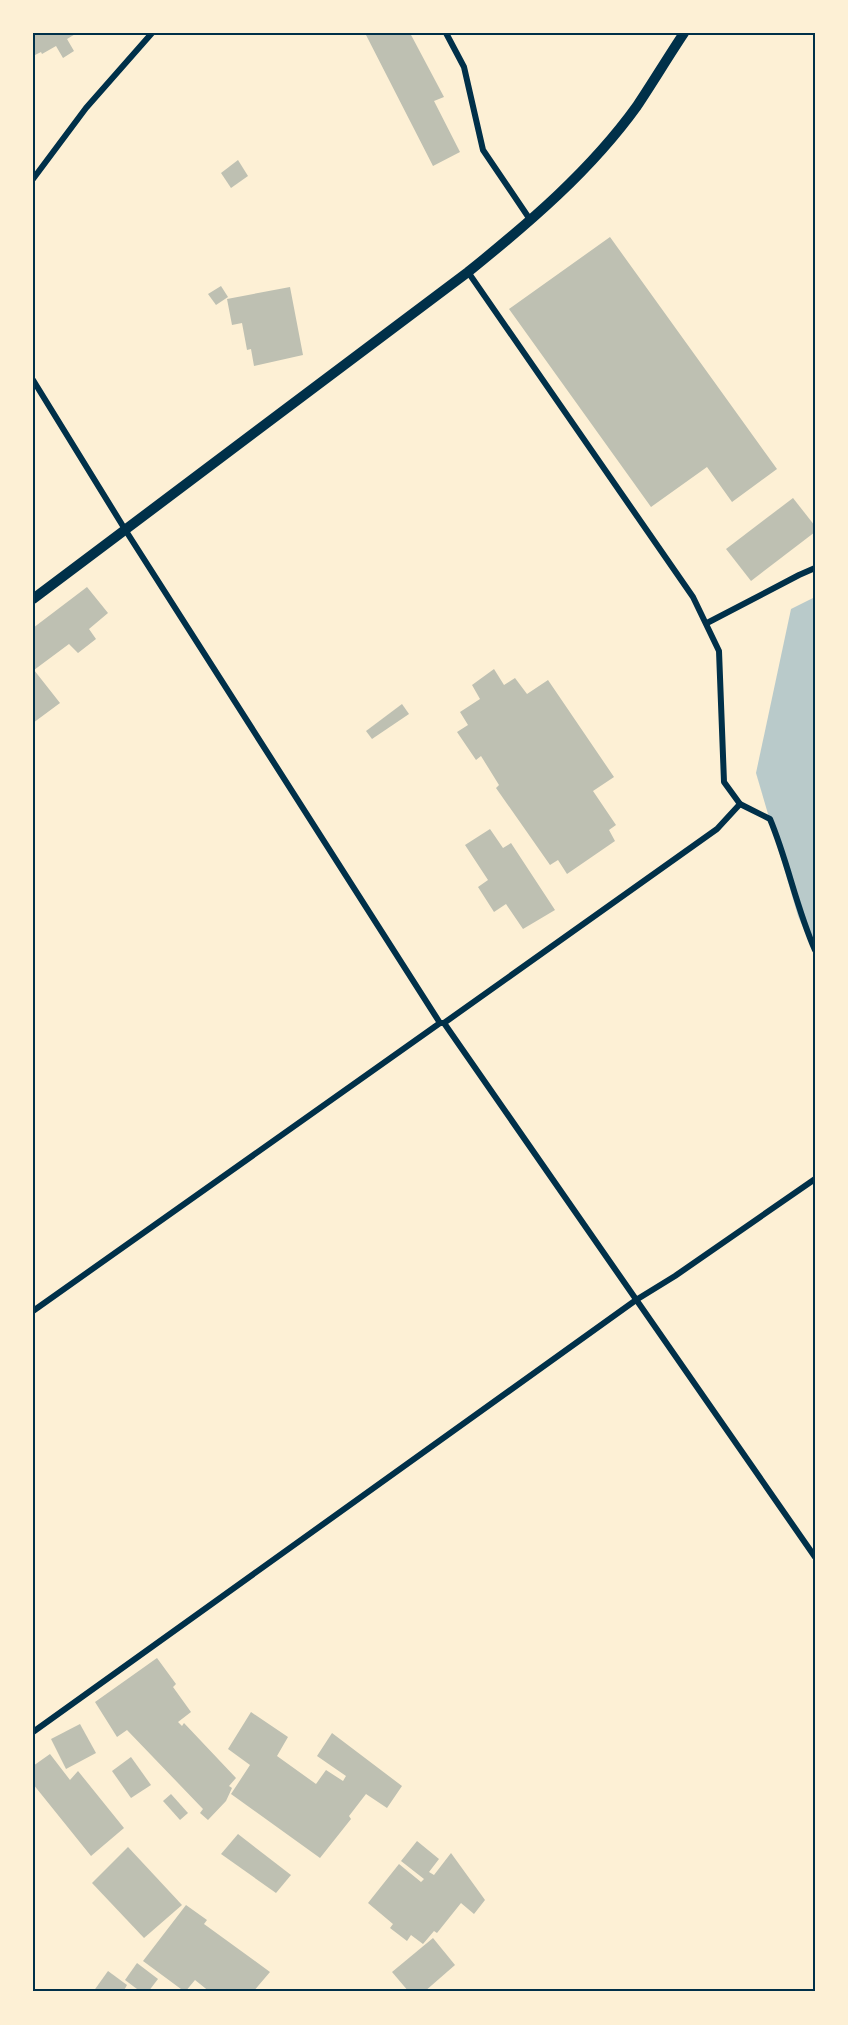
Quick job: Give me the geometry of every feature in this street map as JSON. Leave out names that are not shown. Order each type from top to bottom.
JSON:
[{"type":"street","points":[[33,179],[87,108],[152,33]]},
{"type":"street","points":[[446,33],[464,67],[483,150],[531,221]]},
{"type":"street","points":[[33,599],[468,272],[531,221],[592,159],[636,107],[684,33]]},
{"type":"street","points":[[468,272],[693,597],[707,623],[719,651],[724,782],[740,804],[770,819],[781,846],[802,921],[815,950]]},
{"type":"street","points":[[33,380],[126,531],[442,1023],[815,1557]]},
{"type":"street","points":[[707,623],[799,574],[815,568]]},
{"type":"street","points":[[33,1311],[717,829],[740,804]]},
{"type":"street","points":[[33,1732],[636,1299],[675,1276],[815,1179]]},
{"type":"shaded area","points":[[815,597],[815,955],[798,916],[756,773],[791,609]]},
{"type":"building","points":[[33,33],[77,33],[67,39],[74,51],[63,58],[56,46],[33,56]]},
{"type":"building","points":[[365,33],[410,33],[444,97],[434,101],[460,152],[433,166]]},
{"type":"building","points":[[238,160],[248,176],[231,188],[221,173]]},
{"type":"building","points":[[610,237],[777,469],[732,502],[707,467],[651,507],[509,309]]},
{"type":"building","points":[[221,286],[228,297],[216,305],[208,294]]},
{"type":"building","points":[[290,287],[303,355],[254,366],[251,349],[247,350],[242,323],[232,325],[227,299]]},
{"type":"building","points":[[793,498],[815,526],[815,532],[751,581],[726,549]]},
{"type":"building","points":[[87,587],[108,613],[89,629],[96,639],[78,653],[69,644],[34,670],[60,703],[33,723],[33,628]]},
{"type":"building","points":[[494,669],[504,685],[515,678],[527,694],[548,680],[614,777],[593,791],[616,825],[609,830],[615,841],[567,874],[558,860],[550,865],[496,788],[499,785],[481,756],[476,760],[457,732],[468,725],[460,712],[480,699],[472,685]]},
{"type":"building","points":[[402,704],[409,714],[372,739],[366,731]]},
{"type":"building","points":[[490,829],[503,848],[511,843],[555,910],[523,929],[506,904],[494,912],[478,887],[488,880],[465,845]]},
{"type":"building","points":[[157,1658],[176,1684],[173,1687],[191,1712],[178,1722],[182,1726],[184,1723],[236,1778],[229,1786],[232,1788],[226,1801],[208,1820],[200,1813],[203,1809],[127,1730],[117,1737],[95,1702]]},
{"type":"building","points":[[251,1712],[288,1737],[277,1756],[316,1784],[326,1770],[343,1781],[346,1776],[317,1756],[332,1733],[402,1786],[387,1808],[366,1794],[349,1816],[351,1819],[320,1858],[231,1794],[250,1765],[228,1749]]},
{"type":"building","points":[[80,1724],[96,1753],[66,1769],[51,1739]]},
{"type":"building","points":[[50,1754],[70,1780],[78,1771],[124,1828],[91,1856],[33,1784],[33,1766]]},
{"type":"building","points":[[131,1757],[151,1785],[131,1798],[112,1771]]},
{"type":"building","points":[[171,1794],[188,1813],[180,1820],[163,1801]]},
{"type":"building","points":[[238,1834],[291,1875],[276,1893],[221,1854]]},
{"type":"building","points":[[417,1841],[439,1859],[429,1872],[434,1875],[451,1853],[485,1900],[474,1914],[461,1903],[437,1933],[434,1931],[423,1944],[411,1935],[407,1941],[390,1928],[393,1924],[368,1903],[399,1864],[421,1882],[424,1879],[401,1861]]},
{"type":"building","points":[[128,1847],[182,1905],[144,1938],[92,1883]]},
{"type":"building","points":[[186,1905],[207,1920],[204,1924],[270,1972],[253,1992],[210,1992],[195,1980],[185,1992],[143,1961]]},
{"type":"building","points":[[433,1938],[455,1965],[424,1992],[409,1992],[392,1972]]},
{"type":"building","points":[[137,1963],[158,1979],[148,1992],[141,1992],[125,1980]]},
{"type":"building","points":[[108,1971],[127,1985],[123,1992],[93,1992]]}]
